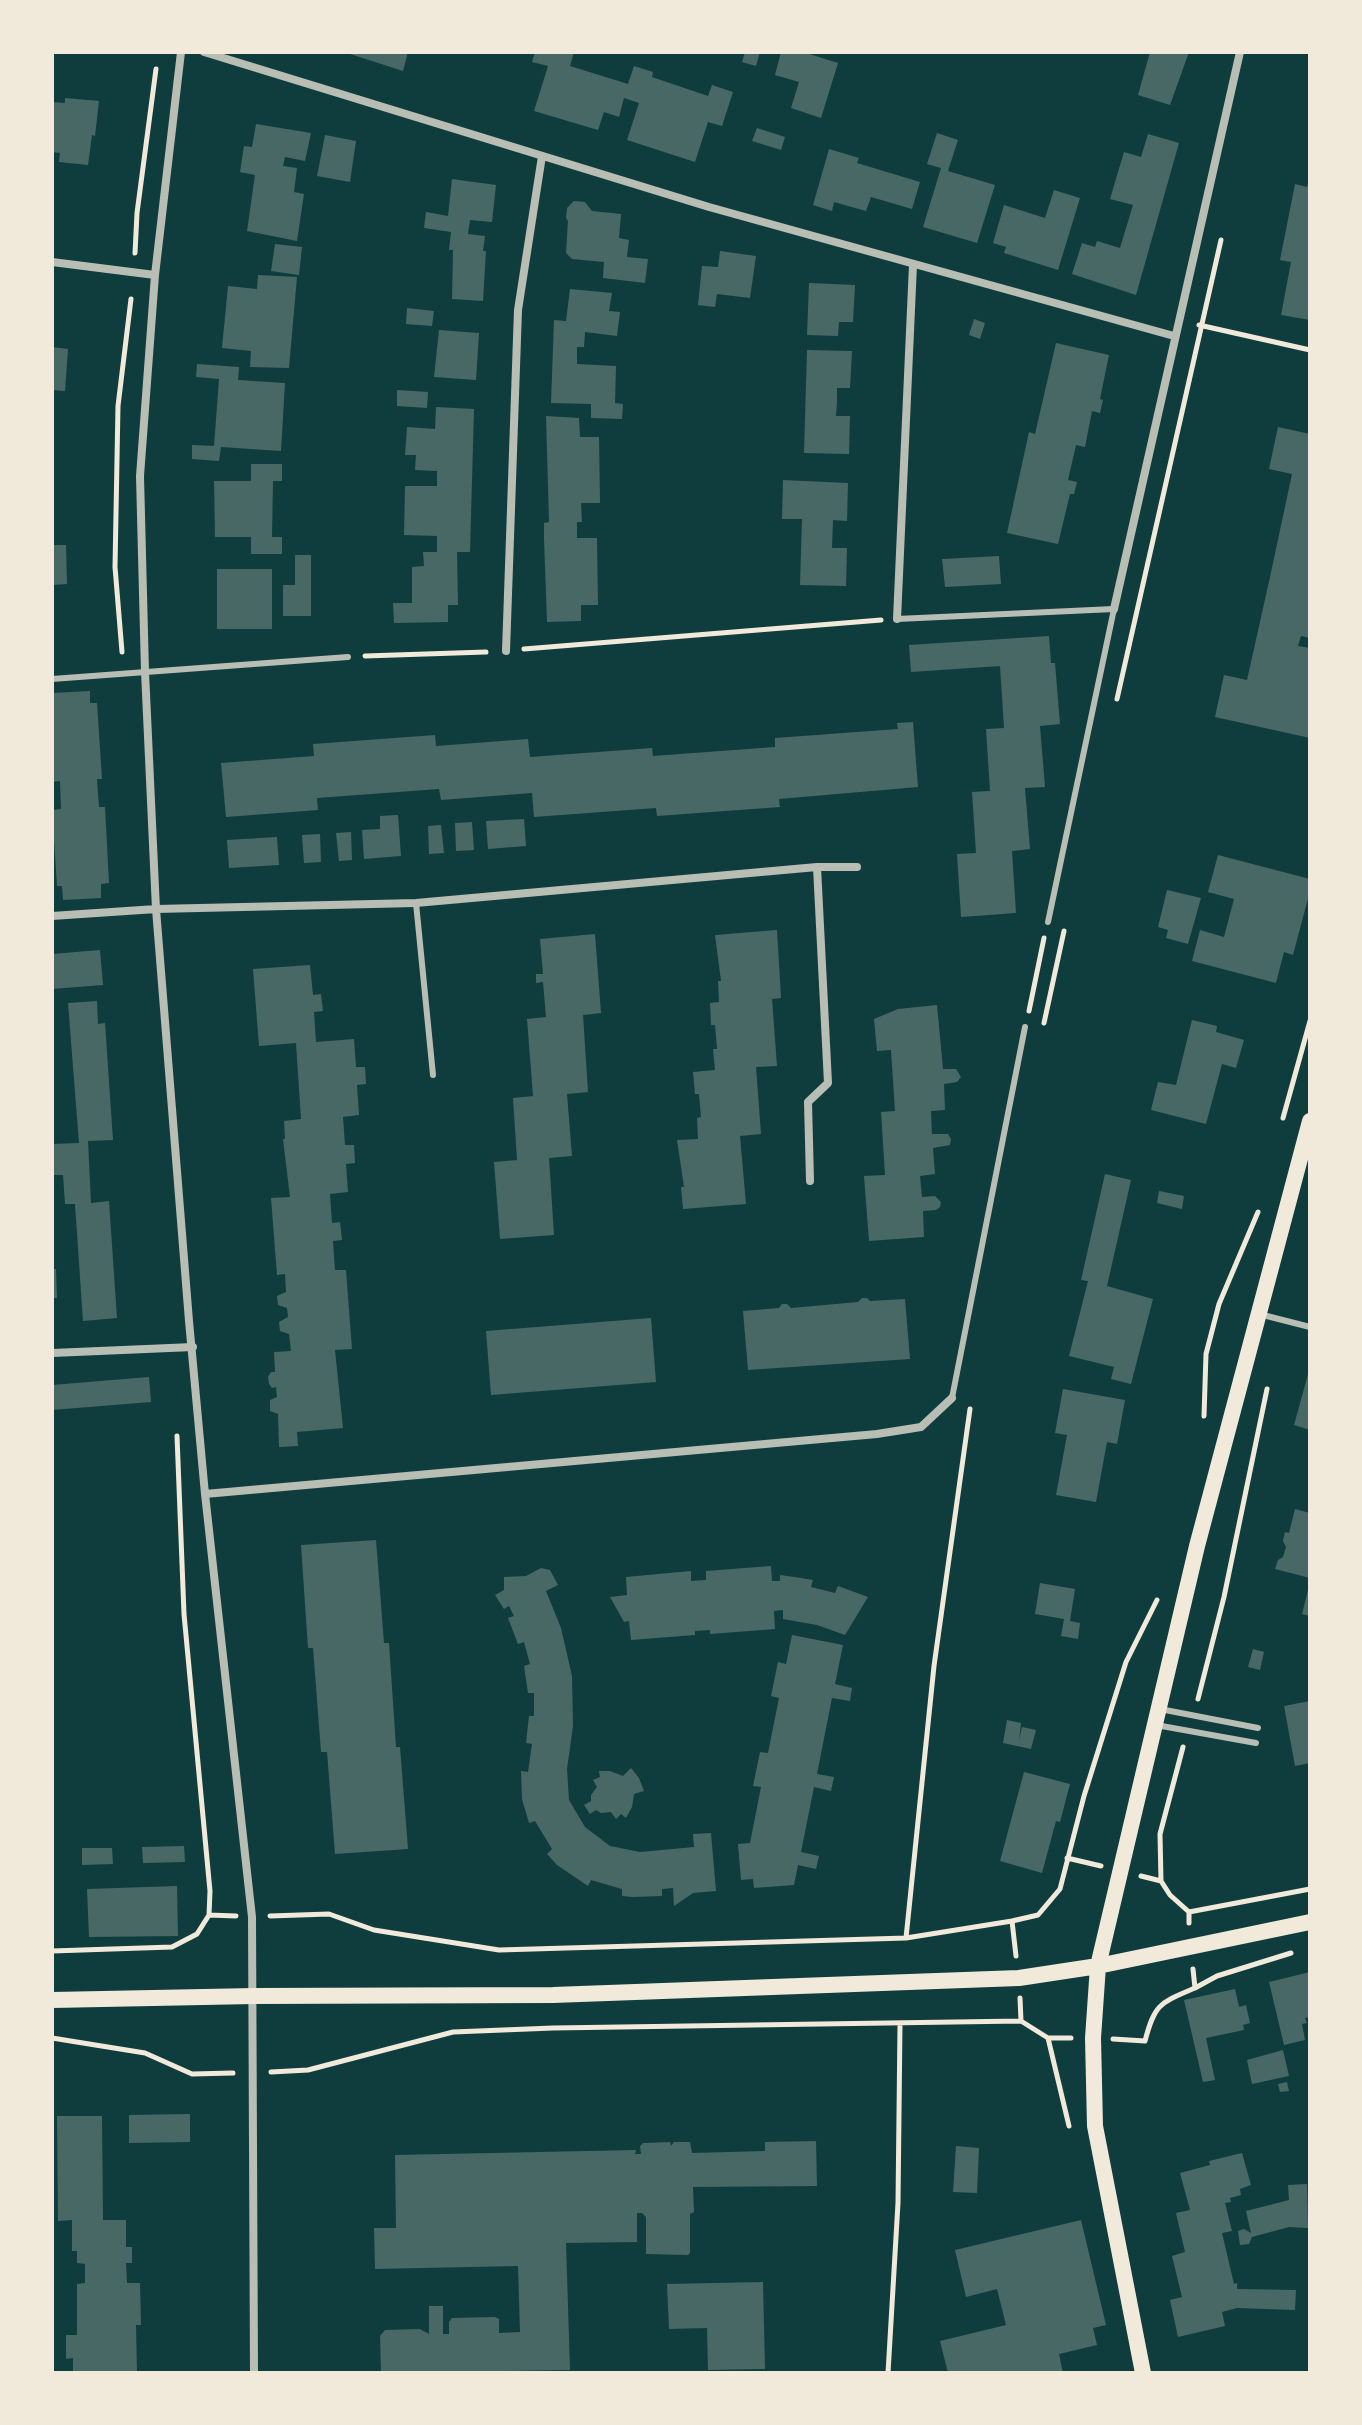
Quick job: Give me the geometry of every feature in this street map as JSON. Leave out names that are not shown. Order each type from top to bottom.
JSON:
[{"type":"main road","points":[[1143,2373],[1095,2126],[1093,2038],[1098,1966],[1197,1546],[1310,1121]]},
{"type":"main road","points":[[52,2000],[553,1995],[1019,1978],[1098,1966],[1310,1922]]},
{"type":"street","points":[[181,52],[155,275],[140,476],[145,672],[156,909],[205,1494],[252,1917],[254,2373]]},
{"type":"street","points":[[204,52],[913,265],[1174,336]]},
{"type":"street","points":[[1114,609],[1240,52]]},
{"type":"street","points":[[506,651],[518,310],[542,156]]},
{"type":"street","points":[[52,262],[155,275]]},
{"type":"street","points":[[897,619],[913,265]]},
{"type":"street","points":[[52,916],[156,909],[416,903],[817,867],[857,867]]},
{"type":"street","points":[[810,1181],[808,1102],[828,1083],[817,867]]},
{"type":"street","points":[[52,1353],[193,1347]]},
{"type":"street","points":[[205,1494],[877,1434],[921,1427],[952,1398]]},
{"type":"lane","points":[[897,619],[1114,609],[1048,922]]},
{"type":"lane","points":[[52,679],[348,657]]},
{"type":"lane","points":[[416,903],[433,1075]]},
{"type":"lane","points":[[952,1398],[1025,1027]]},
{"type":"lane","points":[[1257,1314],[1310,1327]]},
{"type":"lane","points":[[1158,1717],[1193,1716],[1258,1728]]},
{"type":"lane","points":[[1158,1717],[1188,1731],[1256,1743]]},
{"type":"path","points":[[1115,710],[1221,238]]},
{"type":"path","points":[[1178,321],[1310,350]]},
{"type":"path","points":[[348,657],[506,651],[897,619]]},
{"type":"path","points":[[1025,1027],[1048,922]]},
{"type":"path","points":[[1041,1034],[1066,926]]},
{"type":"path","points":[[1280,1132],[1310,1021]]},
{"type":"path","points":[[1201,1428],[1205,1413],[1206,1354],[1219,1304],[1258,1216],[1261,1202]]},
{"type":"path","points":[[1193,1716],[1224,1597],[1267,1388]]},
{"type":"path","points":[[906,1938],[934,1666],[972,1395]]},
{"type":"path","points":[[209,1915],[329,1914],[374,1930],[499,1950],[906,1938],[1038,1915],[1060,1889],[1081,1808],[1126,1662],[1159,1593]]},
{"type":"path","points":[[1188,1731],[1160,1834],[1161,1881],[1170,1895],[1189,1912],[1195,1988]]},
{"type":"path","points":[[1189,1912],[1310,1889]]},
{"type":"path","points":[[1012,1921],[1019,1978]]},
{"type":"path","points":[[52,2038],[145,2053],[192,2074],[308,2070],[453,2032],[553,2028],[1021,2021],[1048,2038],[1145,2041],[1150,2021],[1160,2003],[1217,1976],[1297,1951]]},
{"type":"path","points":[[888,2373],[898,2203],[900,2024]]},
{"type":"building","points":[[344,52],[408,52],[403,71]]},
{"type":"building","points":[[535,52],[574,52],[570,66],[628,84],[634,66],[653,72],[652,77],[708,96],[712,85],[733,92],[722,126],[708,122],[695,162],[627,140],[639,103],[624,98],[619,117],[604,112],[598,130],[534,111],[548,66],[532,62]]},
{"type":"building","points":[[745,52],[760,52],[756,66],[742,62]]},
{"type":"building","points":[[781,52],[803,52],[838,63],[821,118],[791,108],[799,82],[775,75]]},
{"type":"building","points":[[1150,52],[1189,52],[1170,105],[1138,95]]},
{"type":"building","points":[[65,98],[99,101],[88,165],[59,162],[60,153],[52,152],[52,102],[65,103]]},
{"type":"building","points":[[256,124],[311,133],[305,161],[285,157],[283,166],[297,168],[294,192],[304,194],[297,241],[247,231],[255,175],[240,172],[244,146],[252,147]]},
{"type":"building","points":[[757,128],[785,137],[781,150],[752,141]]},
{"type":"building","points":[[937,133],[958,140],[948,171],[995,185],[977,243],[923,227],[941,168],[927,164]]},
{"type":"building","points":[[1148,134],[1179,143],[1136,295],[1072,274],[1082,243],[1095,247],[1097,241],[1120,248],[1133,205],[1110,199],[1124,152],[1141,157]]},
{"type":"building","points":[[325,135],[356,141],[350,182],[317,176]]},
{"type":"building","points":[[829,149],[859,158],[857,163],[920,182],[912,209],[871,197],[866,211],[834,202],[832,211],[813,205]]},
{"type":"building","points":[[452,179],[496,185],[492,222],[470,220],[468,234],[485,236],[483,301],[452,299],[451,232],[424,228],[426,212],[448,216]]},
{"type":"building","points":[[1309,180],[1310,320],[1281,315],[1291,262],[1280,260],[1295,184],[1307,187]]},
{"type":"building","points":[[1054,190],[1080,198],[1058,270],[1004,253],[1006,247],[993,243],[1004,205],[1045,218]]},
{"type":"building","points":[[574,201],[585,202],[592,211],[621,214],[619,238],[629,240],[627,257],[648,259],[645,283],[603,278],[604,262],[572,259],[566,253],[567,208]]},
{"type":"building","points":[[275,244],[302,247],[299,275],[271,271]]},
{"type":"building","points":[[720,251],[756,256],[750,298],[717,294],[715,307],[698,305],[702,266],[718,267]]},
{"type":"building","points":[[258,275],[297,277],[289,368],[250,367],[251,351],[222,348],[228,286],[257,289]]},
{"type":"building","points":[[809,283],[855,285],[853,322],[839,322],[838,336],[807,335]]},
{"type":"building","points":[[570,289],[612,293],[609,311],[620,312],[617,336],[585,332],[584,347],[577,347],[577,364],[616,366],[615,403],[623,404],[622,419],[591,418],[591,404],[551,403],[554,320],[566,321]]},
{"type":"building","points":[[407,308],[434,311],[432,326],[406,324]]},
{"type":"building","points":[[974,319],[985,323],[980,339],[969,335]]},
{"type":"building","points":[[439,330],[479,333],[476,380],[434,377]]},
{"type":"building","points":[[1056,343],[1109,355],[1100,413],[1092,411],[1085,447],[1076,445],[1068,480],[1077,482],[1074,494],[1070,494],[1058,544],[1007,533],[1029,432],[1035,434]]},
{"type":"building","points":[[52,347],[68,349],[65,391],[52,390]]},
{"type":"building","points":[[807,350],[852,351],[850,388],[837,388],[836,416],[850,416],[849,454],[804,453]]},
{"type":"building","points":[[197,364],[239,367],[238,380],[285,383],[281,451],[221,447],[219,461],[192,459],[192,445],[214,446],[219,379],[196,377]]},
{"type":"building","points":[[397,390],[428,392],[427,408],[397,406]]},
{"type":"building","points":[[436,407],[474,409],[470,552],[457,552],[458,605],[448,605],[448,622],[394,623],[393,603],[412,603],[412,567],[424,566],[423,552],[437,552],[437,536],[404,535],[405,486],[437,486],[437,471],[415,470],[416,455],[405,455],[407,427],[435,429]]},
{"type":"building","points":[[546,416],[579,418],[580,437],[599,437],[600,503],[581,503],[582,522],[577,522],[577,538],[597,538],[598,605],[581,605],[581,621],[547,622],[544,539],[544,523],[549,522]]},
{"type":"building","points":[[1278,427],[1310,434],[1310,638],[1301,636],[1298,646],[1310,648],[1310,738],[1215,717],[1224,675],[1247,680],[1270,577],[1292,474],[1269,469]]},
{"type":"building","points":[[251,464],[282,464],[282,481],[273,481],[272,537],[282,537],[282,554],[251,554],[251,537],[215,537],[214,481],[251,481]]},
{"type":"building","points":[[783,480],[848,483],[847,521],[833,520],[832,548],[847,548],[846,586],[800,585],[802,519],[782,519]]},
{"type":"building","points":[[52,545],[66,545],[67,584],[52,585]]},
{"type":"building","points":[[295,555],[311,555],[311,616],[283,616],[283,585],[295,585]]},
{"type":"building","points":[[999,556],[1001,584],[945,587],[942,559]]},
{"type":"building","points":[[217,569],[272,569],[272,629],[217,629]]},
{"type":"building","points":[[1049,636],[1051,663],[1055,663],[1060,724],[1040,726],[1045,787],[1025,788],[1030,849],[1012,851],[1016,913],[961,917],[957,854],[976,853],[972,792],[990,791],[986,729],[1004,728],[1000,666],[911,672],[909,645]]},
{"type":"building","points":[[90,691],[90,703],[97,703],[102,779],[97,779],[98,794],[99,807],[105,807],[109,883],[101,884],[101,898],[63,900],[62,886],[57,886],[52,810],[61,809],[60,781],[52,782],[52,693]]},
{"type":"building","points":[[913,722],[918,787],[779,799],[780,807],[657,816],[656,808],[534,817],[532,793],[441,800],[439,789],[317,798],[318,810],[226,817],[221,763],[314,756],[313,744],[435,735],[436,746],[528,739],[530,757],[652,748],[653,756],[775,747],[775,738],[898,729],[897,723]]},
{"type":"building","points":[[398,815],[401,856],[364,859],[362,830],[380,829],[380,816]]},
{"type":"building","points":[[524,819],[526,846],[488,849],[486,821]]},
{"type":"building","points":[[472,822],[474,850],[456,851],[455,823]]},
{"type":"building","points":[[441,825],[444,853],[429,854],[428,826]]},
{"type":"building","points":[[351,832],[352,860],[339,861],[336,833]]},
{"type":"building","points":[[320,834],[321,862],[304,863],[302,835]]},
{"type":"building","points":[[277,837],[279,865],[229,868],[227,840]]},
{"type":"building","points":[[1218,855],[1310,879],[1310,891],[1293,955],[1284,952],[1276,983],[1192,961],[1200,930],[1224,937],[1234,899],[1208,892]]},
{"type":"building","points":[[1167,890],[1201,898],[1188,944],[1166,938],[1168,930],[1158,927]]},
{"type":"building","points":[[777,930],[781,998],[772,999],[777,1066],[756,1067],[761,1134],[740,1136],[746,1204],[683,1209],[681,1187],[684,1187],[677,1140],[698,1139],[697,1118],[701,1117],[693,1072],[715,1070],[713,1049],[717,1049],[710,1003],[719,1002],[718,981],[721,981],[715,935]]},
{"type":"building","points":[[595,934],[601,1013],[583,1015],[588,1092],[567,1094],[572,1156],[549,1158],[554,1235],[500,1239],[494,1162],[517,1160],[513,1098],[533,1096],[527,1019],[546,1017],[543,982],[536,983],[536,974],[543,974],[540,939]]},
{"type":"building","points":[[100,950],[103,985],[52,989],[52,954]]},
{"type":"building","points":[[310,965],[313,995],[321,994],[323,1011],[314,1012],[316,1042],[354,1039],[356,1067],[365,1067],[366,1084],[357,1085],[359,1115],[343,1117],[345,1145],[354,1145],[355,1163],[346,1164],[348,1192],[330,1194],[332,1223],[340,1222],[342,1240],[333,1241],[335,1270],[346,1270],[352,1349],[335,1350],[343,1428],[297,1432],[298,1446],[279,1447],[278,1414],[270,1411],[270,1400],[277,1397],[276,1387],[272,1388],[268,1377],[275,1372],[274,1352],[291,1351],[289,1334],[280,1331],[279,1322],[288,1317],[287,1308],[278,1305],[277,1296],[286,1292],[285,1274],[277,1275],[271,1198],[290,1197],[283,1139],[284,1121],[301,1119],[296,1043],[259,1046],[253,969]]},
{"type":"building","points":[[97,1001],[98,1024],[105,1023],[113,1140],[88,1141],[91,1203],[109,1201],[117,1318],[83,1321],[75,1204],[65,1204],[63,1175],[52,1175],[52,1144],[79,1143],[68,1003]]},
{"type":"building","points":[[937,1005],[943,1069],[956,1069],[961,1077],[957,1082],[944,1084],[945,1110],[931,1111],[932,1134],[948,1134],[950,1145],[933,1148],[935,1174],[920,1176],[922,1197],[935,1196],[941,1202],[940,1207],[923,1211],[924,1237],[869,1241],[864,1176],[885,1175],[881,1112],[895,1111],[891,1050],[877,1051],[874,1019],[898,1009]]},
{"type":"building","points":[[1192,1020],[1217,1026],[1216,1032],[1244,1040],[1236,1068],[1222,1064],[1206,1124],[1151,1110],[1158,1082],[1176,1085]]},
{"type":"building","points":[[1105,1174],[1131,1180],[1107,1286],[1153,1299],[1131,1384],[1111,1379],[1114,1367],[1069,1356],[1088,1281],[1081,1280]]},
{"type":"building","points":[[1159,1191],[1184,1196],[1182,1209],[1157,1203]]},
{"type":"building","points":[[52,1269],[56,1269],[57,1298],[52,1298]]},
{"type":"building","points":[[862,1298],[870,1301],[905,1299],[910,1359],[748,1370],[743,1311],[779,1308],[782,1304],[791,1308],[858,1302]]},
{"type":"building","points":[[651,1318],[656,1382],[491,1395],[486,1331]]},
{"type":"building","points":[[1310,1367],[1310,1430],[1294,1425]]},
{"type":"building","points":[[149,1377],[151,1402],[52,1410],[52,1385]]},
{"type":"building","points":[[1063,1389],[1125,1400],[1117,1444],[1107,1442],[1096,1502],[1056,1495],[1067,1435],[1055,1433]]},
{"type":"building","points":[[1295,1509],[1310,1513],[1310,1578],[1275,1569],[1278,1560],[1283,1557],[1285,1532],[1289,1533]]},
{"type":"building","points":[[376,1540],[384,1643],[389,1643],[396,1747],[400,1747],[408,1849],[335,1854],[327,1752],[321,1752],[313,1648],[308,1648],[301,1545]]},
{"type":"building","points":[[771,1566],[772,1581],[780,1581],[780,1575],[813,1580],[811,1587],[835,1593],[838,1586],[868,1597],[845,1635],[817,1625],[783,1619],[783,1610],[774,1611],[775,1629],[710,1634],[710,1630],[695,1631],[695,1635],[631,1640],[629,1621],[624,1622],[610,1597],[627,1595],[626,1577],[691,1571],[691,1581],[706,1580],[706,1571]]},
{"type":"building","points":[[541,1568],[550,1570],[558,1585],[546,1591],[561,1628],[572,1676],[573,1726],[567,1769],[569,1800],[585,1827],[610,1846],[640,1852],[694,1847],[693,1834],[711,1833],[716,1891],[693,1893],[674,1906],[673,1888],[662,1889],[662,1896],[633,1897],[622,1896],[622,1889],[591,1880],[588,1886],[557,1865],[547,1854],[552,1849],[535,1821],[529,1823],[522,1799],[521,1771],[528,1772],[532,1744],[526,1743],[529,1716],[534,1716],[534,1693],[528,1693],[524,1666],[530,1664],[524,1642],[518,1644],[508,1618],[514,1616],[509,1606],[504,1609],[495,1595],[504,1590],[504,1577],[526,1576]]},
{"type":"building","points":[[1040,1583],[1075,1589],[1070,1621],[1080,1623],[1078,1639],[1061,1636],[1064,1619],[1035,1614]]},
{"type":"building","points":[[1310,1587],[1310,1616],[1302,1614]]},
{"type":"building","points":[[792,1635],[843,1645],[835,1684],[852,1688],[850,1701],[832,1698],[817,1774],[834,1777],[831,1791],[814,1787],[801,1852],[819,1856],[816,1869],[798,1865],[794,1885],[754,1888],[753,1879],[741,1880],[738,1844],[750,1843],[761,1787],[753,1786],[760,1752],[768,1753],[779,1698],[771,1696],[778,1662],[786,1664]]},
{"type":"building","points":[[1253,1649],[1264,1652],[1260,1670],[1248,1667]]},
{"type":"building","points":[[1310,1701],[1310,1763],[1295,1766],[1284,1706]]},
{"type":"building","points":[[1007,1720],[1021,1723],[1019,1740],[1022,1727],[1036,1730],[1031,1749],[1003,1743]]},
{"type":"building","points":[[631,1768],[644,1791],[634,1794],[626,1818],[621,1814],[616,1819],[611,1812],[596,1810],[590,1814],[584,1805],[591,1801],[597,1787],[593,1780],[600,1777],[599,1771],[623,1776]]},
{"type":"building","points":[[1024,1772],[1070,1784],[1042,1873],[1000,1861]]},
{"type":"building","points":[[184,1846],[185,1862],[143,1863],[142,1847]]},
{"type":"building","points":[[82,1848],[112,1848],[113,1864],[82,1865]]},
{"type":"building","points":[[177,1886],[178,1936],[89,1937],[87,1889]]},
{"type":"building","points":[[1310,1972],[1310,2017],[1305,2018],[1307,2023],[1302,2024],[1305,2040],[1284,2045],[1269,1982]]},
{"type":"building","points":[[1235,1989],[1239,2007],[1246,2005],[1250,2023],[1243,2025],[1244,2030],[1206,2038],[1215,2080],[1203,2082],[1184,2000]]},
{"type":"building","points":[[1283,2050],[1289,2076],[1252,2084],[1247,2060]]},
{"type":"building","points":[[1287,2082],[1289,2091],[1280,2092],[1278,2084]]},
{"type":"building","points":[[190,2114],[190,2142],[129,2143],[129,2115]]},
{"type":"building","points":[[57,2116],[102,2116],[103,2220],[126,2220],[126,2247],[132,2247],[132,2263],[126,2263],[127,2283],[140,2283],[141,2325],[136,2325],[137,2373],[73,2373],[73,2358],[66,2359],[66,2335],[77,2335],[77,2284],[85,2283],[85,2264],[77,2263],[77,2251],[72,2251],[72,2220],[58,2221]]},
{"type":"building","points":[[816,2141],[817,2186],[693,2187],[694,2212],[690,2214],[688,2255],[646,2254],[646,2217],[642,2213],[637,2213],[637,2242],[566,2243],[570,2370],[381,2373],[380,2336],[385,2330],[420,2329],[429,2334],[429,2306],[443,2306],[443,2334],[449,2334],[452,2318],[495,2317],[499,2319],[499,2333],[520,2332],[518,2266],[375,2269],[374,2228],[396,2228],[395,2155],[636,2150],[635,2154],[641,2154],[640,2146],[643,2143],[670,2142],[671,2146],[674,2142],[690,2142],[692,2153],[765,2151],[765,2142]]},
{"type":"building","points":[[956,2146],[979,2148],[977,2193],[953,2192]]},
{"type":"building","points":[[1242,2153],[1251,2185],[1240,2189],[1241,2195],[1225,2203],[1232,2231],[1222,2233],[1234,2284],[1237,2283],[1237,2289],[1296,2290],[1295,2310],[1237,2308],[1222,2312],[1225,2326],[1178,2337],[1170,2300],[1182,2297],[1172,2256],[1185,2252],[1176,2213],[1190,2210],[1180,2173],[1210,2165],[1209,2161]]},
{"type":"building","points":[[1307,2184],[1308,2228],[1289,2227],[1252,2237],[1249,2244],[1240,2245],[1238,2231],[1244,2229],[1251,2233],[1246,2211],[1289,2200],[1288,2185]]},
{"type":"building","points":[[1081,2220],[1106,2325],[1093,2328],[1097,2345],[1059,2354],[1063,2373],[948,2373],[940,2341],[1006,2325],[997,2289],[966,2297],[955,2250]]},
{"type":"building","points":[[763,2282],[765,2369],[708,2370],[707,2328],[669,2329],[667,2284]]}]
